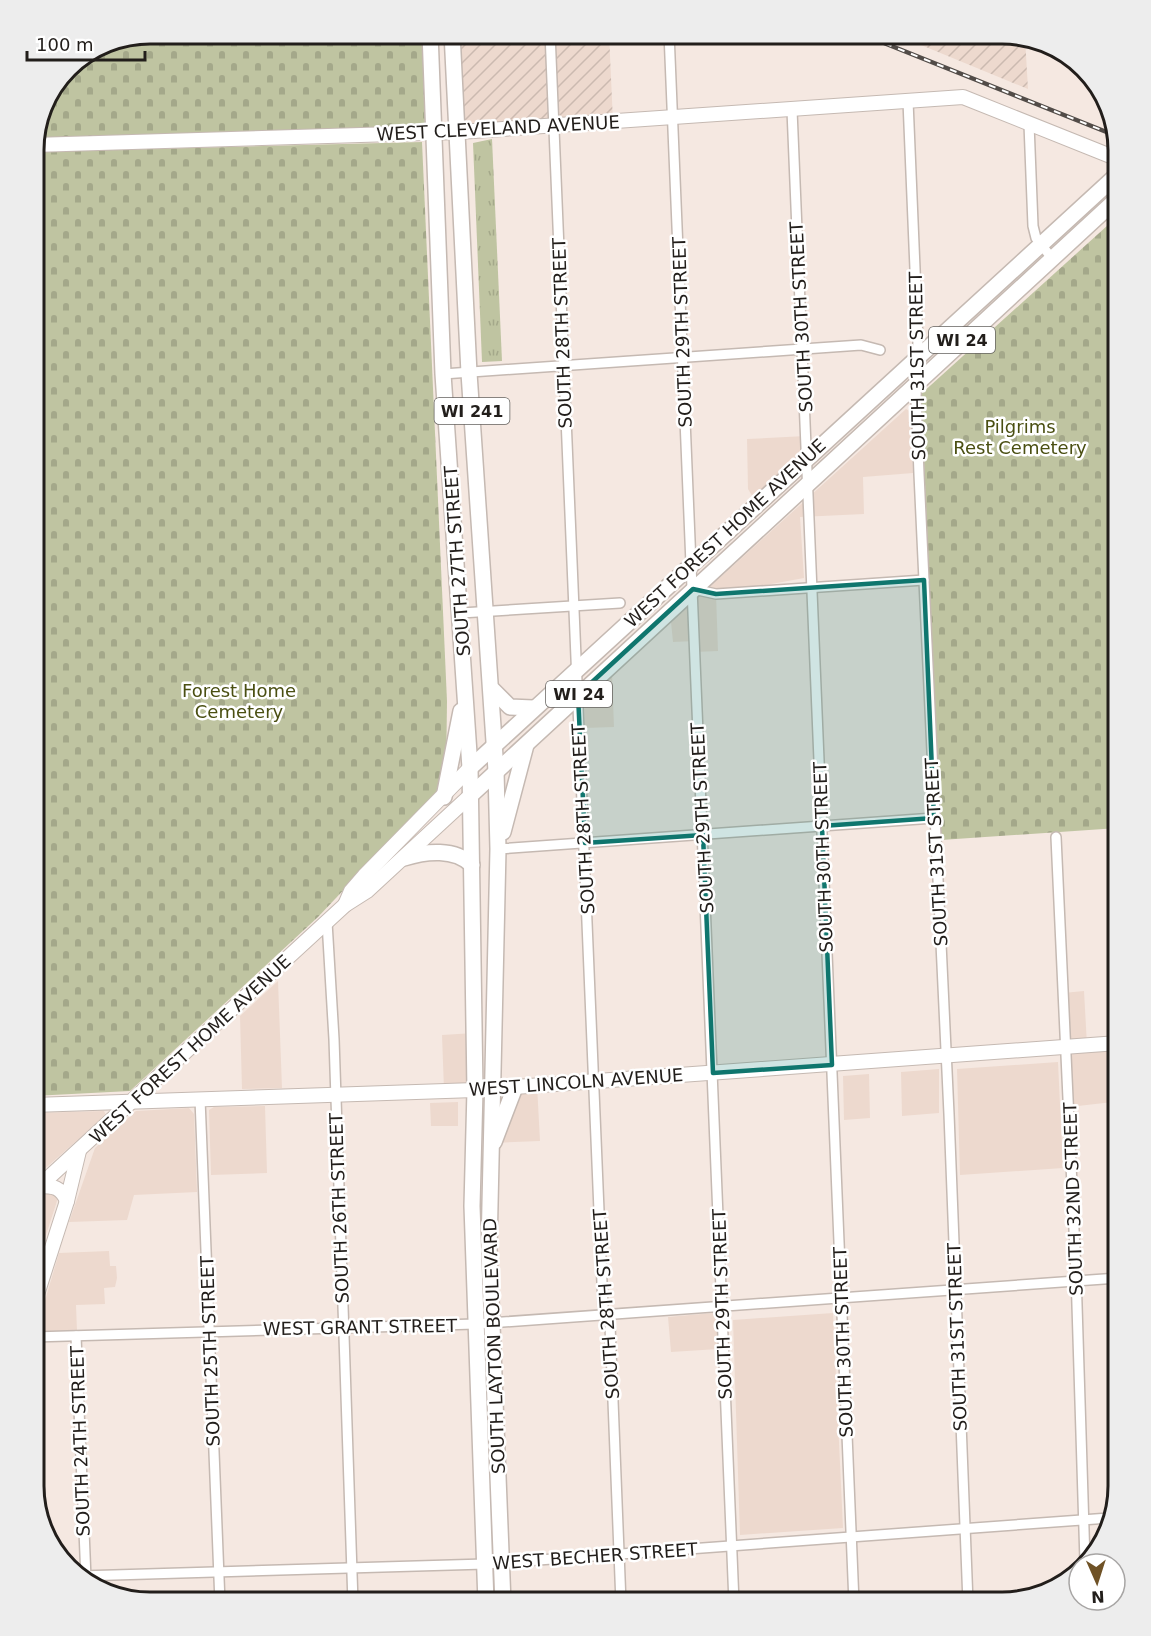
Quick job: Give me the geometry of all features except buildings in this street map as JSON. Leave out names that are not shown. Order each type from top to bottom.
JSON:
[{"type":"main road","name":"SOUTH 27TH STREET","points":[[431,44],[443,374],[470,768],[475,1090]]},
{"type":"main road","name":"SOUTH 27TH STREET","points":[[453,44],[459,132],[469,373],[493,690],[498,849],[492,1088]]},
{"type":"main road","name":"WEST CLEVELAND AVENUE","points":[[44,145],[459,132],[963,97],[1029,124]]},
{"type":"main road","points":[[1029,124],[1108,155]]},
{"type":"main road","name":"WEST FOREST HOME AVENUE","points":[[345,905],[351,891],[364,876],[470,768],[533,708],[1108,183]]},
{"type":"main road","name":"WEST FOREST HOME AVENUE","points":[[44,1182],[345,905],[367,891],[404,858],[1051,257],[1108,207]]},
{"type":"main road","points":[[444,797],[465,684]]},
{"type":"main road","points":[[493,690],[510,707],[533,708]]},
{"type":"main road","points":[[498,849],[527,744]]},
{"type":"main road","points":[[404,858],[454,853],[465,857],[472,865]]},
{"type":"main road","name":"WEST LINCOLN AVENUE","points":[[44,1105],[475,1090],[1108,1044]]},
{"type":"main road","points":[[490,1150],[515,1087]]},
{"type":"main road","name":"SOUTH LAYTON BOULEVARD","points":[[492,1088],[489,1249],[503,1592]]},
{"type":"main road","name":"SOUTH LAYTON BOULEVARD","points":[[475,1090],[472,1206],[486,1592]]},
{"type":"main road","points":[[44,1273],[67,1201],[79,1151]]},
{"type":"main road","points":[[44,1188],[54,1186],[64,1194],[67,1201]]},
{"type":"street","name":"SOUTH 28TH STREET","points":[[550,44],[603,1307],[610,1325],[620,1592]]},
{"type":"street","name":"SOUTH 29TH STREET","points":[[670,44],[734,1592]]},
{"type":"street","name":"SOUTH 31ST STREET","points":[[908,101],[916,383],[967,1592]]},
{"type":"street","name":"SOUTH 30TH STREET","points":[[792,110],[854,1592]]},
{"type":"street","points":[[1029,124],[1033,226],[1040,245],[1051,257]]},
{"type":"street","points":[[443,374],[867,345],[880,350]]},
{"type":"street","points":[[693,589],[716,594],[924,580]]},
{"type":"street","points":[[461,613],[620,603]]},
{"type":"street","points":[[498,849],[934,818]]},
{"type":"street","name":"SOUTH 32ND STREET","points":[[1056,837],[1077,1281],[1085,1552]]},
{"type":"street","name":"SOUTH 26TH STREET","points":[[327,922],[353,1592]]},
{"type":"street","name":"SOUTH 25TH STREET","points":[[200,1100],[219,1592]]},
{"type":"street","name":"WEST GRANT STREET","points":[[44,1337],[342,1326],[475,1324],[1108,1279]]},
{"type":"street","name":"SOUTH 24TH STREET","points":[[76,1336],[84,1570]]},
{"type":"street","name":"WEST BECHER STREET","points":[[96,1577],[485,1564],[1102,1519]]},
{"type":"highlighted area","points":[[924,580],[934,818],[822,826],[832,1065],[713,1073],[703,835],[585,843],[578,695],[693,589],[716,594]]},
{"type":"shaded area","points":[[453,44],[609,44],[613,122],[459,132]]},
{"type":"shaded area","points":[[919,44],[1008,44],[1026,47],[1028,89]]},
{"type":"shaded area","points":[[906,409],[911,412],[913,473],[863,477],[864,514],[800,517],[804,578],[716,594],[718,651],[695,652],[695,641],[673,642],[671,622]]},
{"type":"shaded area","points":[[806,436],[807,457],[757,504],[748,489],[747,439]]},
{"type":"shaded area","points":[[612,674],[614,727],[585,728],[584,700]]},
{"type":"shaded area","points":[[278,981],[282,1088],[242,1089],[240,1016]]},
{"type":"shaded area","points":[[1084,991],[1087,1045],[1108,1044],[1108,1103],[1069,1107],[1063,993]]},
{"type":"shaded area","points":[[474,1033],[475,1090],[444,1090],[442,1035]]},
{"type":"shaded area","points":[[1058,1062],[1063,1168],[960,1175],[957,1069]]},
{"type":"shaded area","points":[[939,1069],[939,1113],[902,1116],[901,1072]]},
{"type":"shaded area","points":[[869,1074],[870,1118],[844,1120],[843,1076]]},
{"type":"shaded area","points":[[537,1085],[540,1141],[493,1143],[515,1087]]},
{"type":"shaded area","points":[[458,1102],[458,1126],[431,1126],[430,1103]]},
{"type":"shaded area","points":[[265,1106],[267,1173],[211,1175],[209,1110],[214,1107]]},
{"type":"shaded area","points":[[189,1108],[194,1114],[197,1192],[134,1195],[127,1220],[69,1222],[95,1148],[136,1111]]},
{"type":"shaded area","points":[[104,1111],[106,1115],[44,1169],[44,1113]]},
{"type":"shaded area","points":[[53,1190],[58,1198],[44,1241],[44,1193]]},
{"type":"shaded area","points":[[109,1251],[110,1266],[116,1266],[115,1287],[104,1288],[105,1304],[76,1305],[77,1331],[44,1331],[44,1304],[59,1253]]},
{"type":"shaded area","points":[[713,1313],[717,1318],[718,1349],[671,1352],[668,1317]]},
{"type":"shaded area","points":[[833,1313],[843,1528],[740,1535],[733,1320]]},
{"type":"green space","points":[[143,44],[422,44],[425,124],[423,127],[45,139],[47,122],[54,103],[65,85],[85,65],[122,47]]},
{"type":"green space","points":[[492,139],[502,361],[482,362],[473,143]]},
{"type":"green space","name":"Forest Home Cemetery","points":[[422,142],[447,701],[446,779],[318,917],[130,1091],[44,1095],[44,152]]},
{"type":"green space","name":"Pilgrims Rest Cemetery","points":[[1108,225],[1108,829],[941,840],[921,394]]},
{"type":"railway","points":[[886,44],[1106,132]]}]
